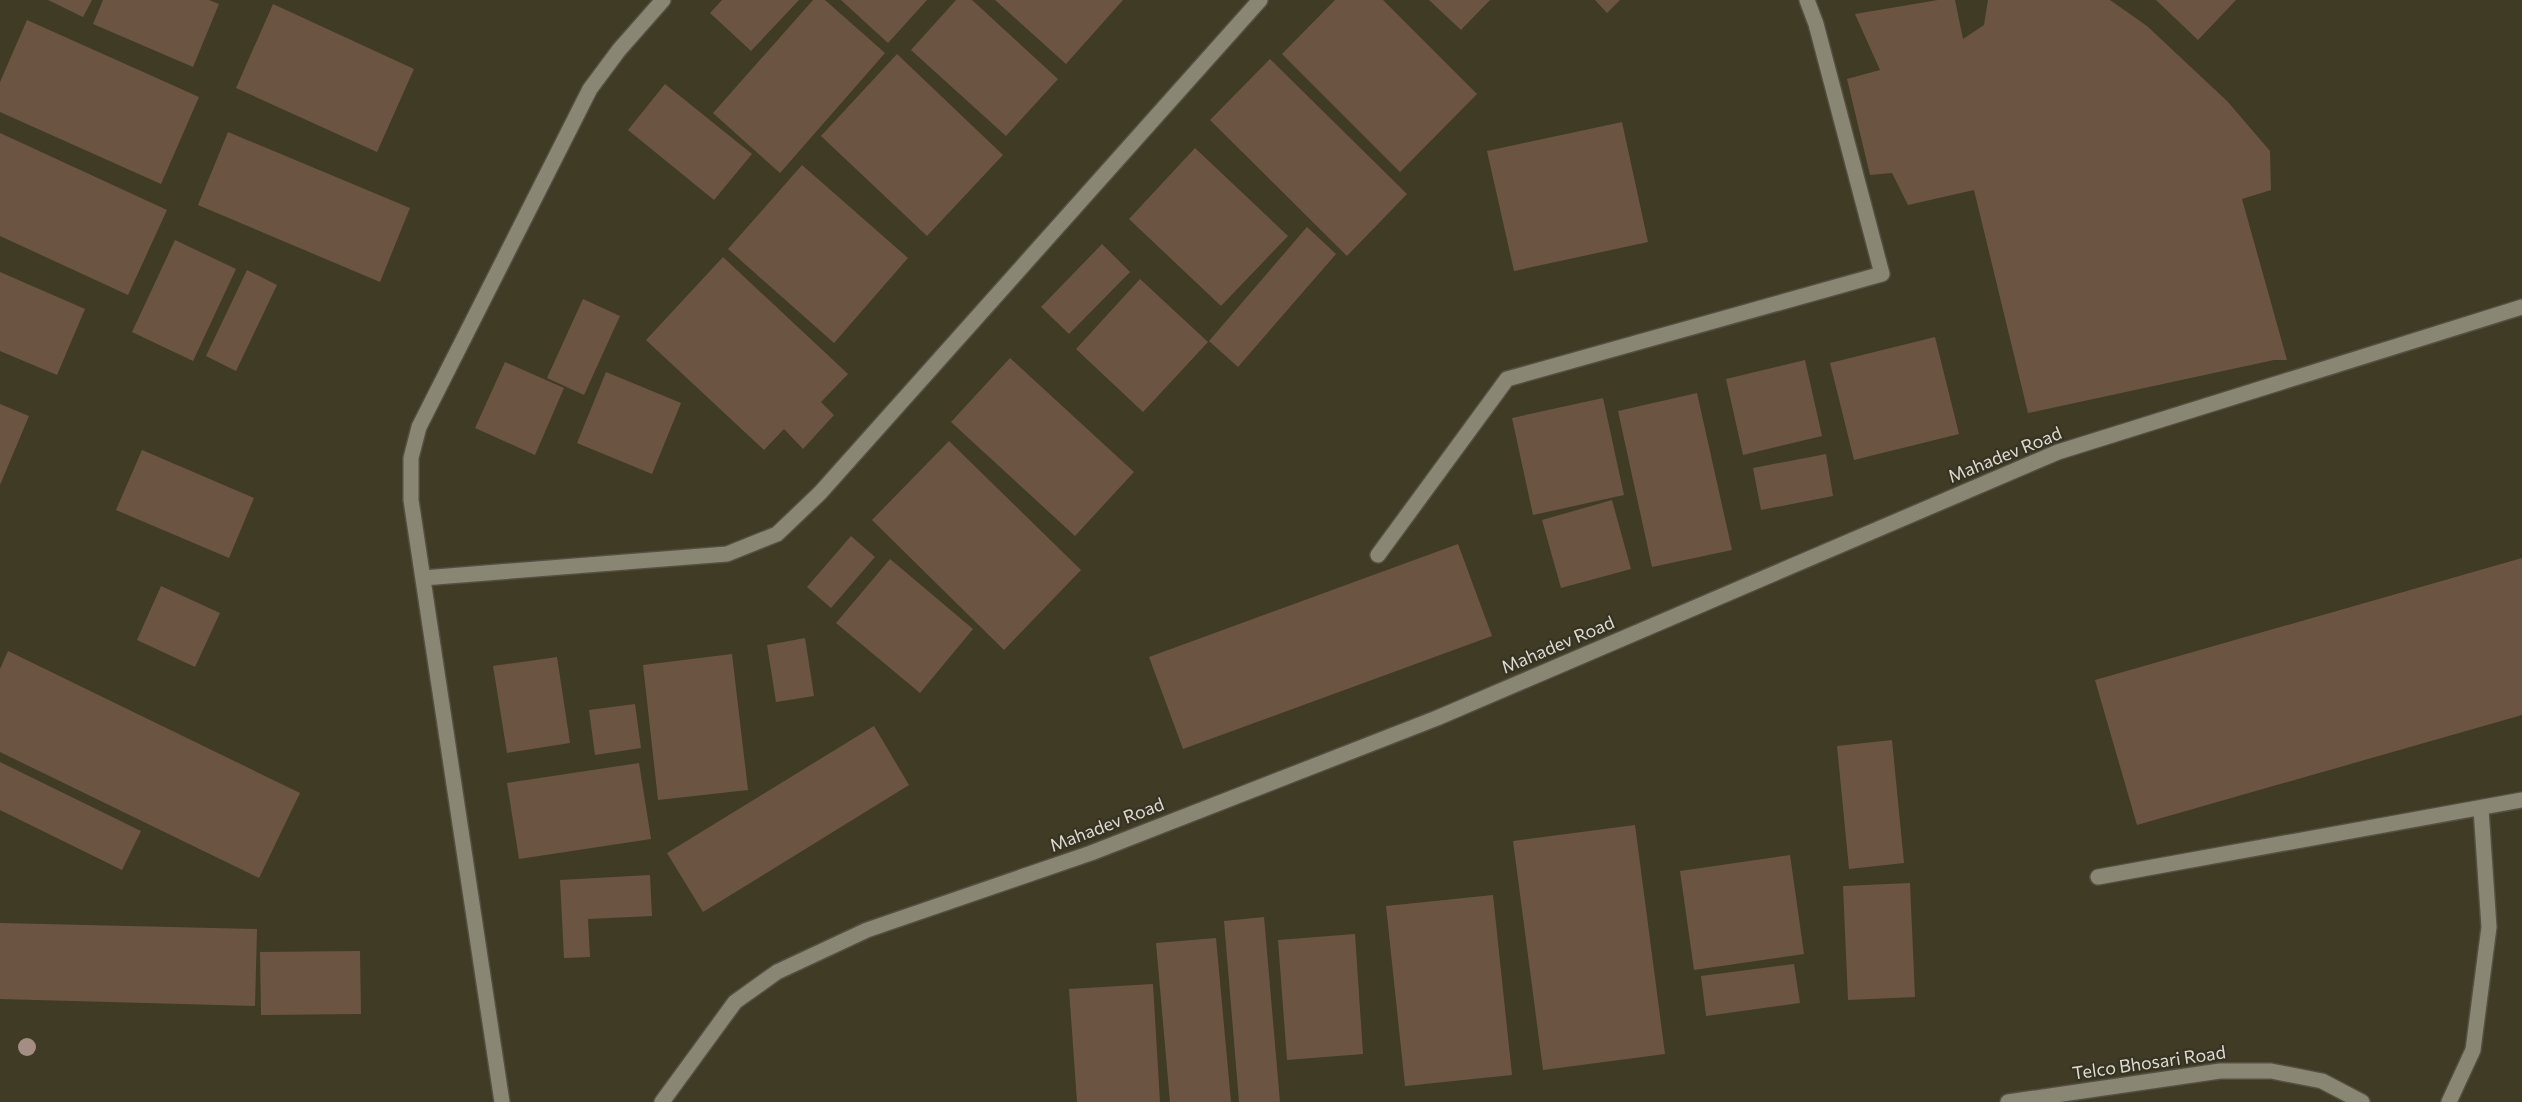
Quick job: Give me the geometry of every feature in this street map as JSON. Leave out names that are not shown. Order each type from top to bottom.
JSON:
[{"type":"lane","points":[[502,1102],[411,500],[411,458],[419,427],[590,89],[619,50],[663,0]]},
{"type":"lane","points":[[423,578],[727,554],[777,534],[820,493],[1260,0]]},
{"type":"lane","points":[[1378,555],[1506,379],[1882,274],[1816,24],[1807,0]]},
{"type":"lane","name":"Mahadev Road","points":[[662,1102],[735,1002],[777,972],[867,930],[1091,853],[1437,718],[2058,452],[2522,307]]},
{"type":"lane","points":[[2098,877],[2522,800]]},
{"type":"lane","points":[[2449,1102],[2473,1050],[2489,927],[2481,809]]},
{"type":"lane","name":"Telco Bhosari Road","points":[[2008,1102],[2220,1071],[2271,1071],[2322,1081],[2362,1102]]},
{"type":"shaded area","points":[[0,0],[2522,0],[2522,1102],[0,1102]]},
{"type":"building","points":[[48,0],[92,0],[83,17]]},
{"type":"building","points":[[103,0],[209,0],[219,4],[193,67],[93,24]]},
{"type":"building","points":[[722,0],[799,0],[751,51],[710,13]]},
{"type":"building","points":[[813,0],[825,0],[885,53],[780,173],[713,113]]},
{"type":"building","points":[[841,0],[927,0],[888,43]]},
{"type":"building","points":[[956,0],[972,0],[1058,79],[1006,136],[911,50]]},
{"type":"building","points":[[995,0],[1123,0],[1066,64]]},
{"type":"building","points":[[1335,0],[1383,0],[1477,94],[1400,172],[1282,54]]},
{"type":"building","points":[[1429,0],[1490,0],[1461,30]]},
{"type":"building","points":[[1595,0],[1620,0],[1607,13]]},
{"type":"building","points":[[1938,0],[1955,0],[1963,39],[1984,25],[1988,0],[2110,0],[2147,26],[2227,101],[2270,151],[2271,190],[2242,199],[2287,360],[2274,360],[2028,413],[1974,190],[1908,205],[1892,173],[1870,175],[1847,79],[1880,70],[1855,14]]},
{"type":"building","points":[[2156,0],[2236,0],[2198,40]]},
{"type":"building","points":[[273,4],[414,69],[377,152],[236,88]]},
{"type":"building","points":[[27,20],[199,97],[161,184],[0,112],[0,82]]},
{"type":"building","points":[[897,54],[1003,155],[927,236],[821,136]]},
{"type":"building","points":[[1270,59],[1407,194],[1347,256],[1210,120]]},
{"type":"building","points":[[665,84],[752,154],[714,200],[628,130]]},
{"type":"building","points":[[1622,122],[1648,242],[1514,271],[1487,151]]},
{"type":"building","points":[[228,132],[410,208],[380,282],[198,205]]},
{"type":"building","points":[[0,133],[167,210],[128,295],[0,236]]},
{"type":"building","points":[[1195,148],[1288,236],[1221,306],[1129,219]]},
{"type":"building","points":[[802,165],[908,258],[834,343],[728,249]]},
{"type":"building","points":[[1307,227],[1336,254],[1238,367],[1209,341]]},
{"type":"building","points":[[175,240],[236,269],[193,361],[132,332]]},
{"type":"building","points":[[1102,244],[1130,272],[1069,334],[1041,307]]},
{"type":"building","points":[[723,257],[848,374],[821,402],[834,415],[803,449],[784,429],[764,450],[646,340]]},
{"type":"building","points":[[247,270],[277,285],[236,371],[206,356]]},
{"type":"building","points":[[0,272],[85,309],[57,375],[0,351]]},
{"type":"building","points":[[1140,279],[1208,342],[1143,412],[1076,349]]},
{"type":"building","points":[[583,299],[620,316],[584,395],[547,378]]},
{"type":"building","points":[[1935,337],[1959,434],[1854,460],[1830,363]]},
{"type":"building","points":[[1010,358],[1134,472],[1075,536],[951,422]]},
{"type":"building","points":[[1805,360],[1822,436],[1743,455],[1726,379]]},
{"type":"building","points":[[505,362],[564,388],[535,455],[475,428]]},
{"type":"building","points":[[606,372],[681,403],[652,474],[577,443]]},
{"type":"building","points":[[1697,393],[1732,550],[1652,567],[1618,411]]},
{"type":"building","points":[[1603,398],[1624,495],[1533,515],[1512,418]]},
{"type":"building","points":[[0,404],[29,416],[0,485]]},
{"type":"building","points":[[949,441],[1081,570],[1004,650],[872,520]]},
{"type":"building","points":[[142,450],[254,498],[229,558],[116,510]]},
{"type":"building","points":[[1826,454],[1833,496],[1761,510],[1753,468]]},
{"type":"building","points":[[1612,500],[1631,569],[1561,588],[1542,520]]},
{"type":"building","points":[[851,536],[875,557],[831,608],[807,587]]},
{"type":"building","points":[[1458,544],[1492,636],[1183,749],[1149,657]]},
{"type":"building","points":[[2522,558],[2522,715],[2137,825],[2095,680]]},
{"type":"building","points":[[890,559],[973,629],[920,693],[836,623]]},
{"type":"building","points":[[161,586],[220,613],[195,667],[137,640]]},
{"type":"building","points":[[805,638],[814,696],[776,702],[767,645]]},
{"type":"building","points":[[8,651],[300,793],[259,878],[0,752],[0,669]]},
{"type":"building","points":[[732,654],[748,790],[658,800],[643,665]]},
{"type":"building","points":[[557,657],[570,743],[507,753],[493,666]]},
{"type":"building","points":[[635,704],[641,748],[595,755],[589,710]]},
{"type":"building","points":[[874,726],[909,785],[703,912],[667,853]]},
{"type":"building","points":[[1892,740],[1904,863],[1849,869],[1837,746]]},
{"type":"building","points":[[0,762],[141,831],[122,870],[0,810]]},
{"type":"building","points":[[639,763],[651,839],[519,859],[507,783]]},
{"type":"building","points":[[1635,825],[1665,1054],[1543,1070],[1513,841]]},
{"type":"building","points":[[1790,855],[1804,954],[1694,970],[1680,871]]},
{"type":"building","points":[[650,875],[652,916],[588,919],[590,957],[564,958],[560,880]]},
{"type":"building","points":[[1910,883],[1915,997],[1848,1000],[1843,886]]},
{"type":"building","points":[[1493,895],[1512,1075],[1405,1086],[1386,906]]},
{"type":"building","points":[[1264,917],[1280,1102],[1239,1102],[1224,921]]},
{"type":"building","points":[[0,923],[257,929],[255,1006],[0,999]]},
{"type":"building","points":[[1355,934],[1363,1054],[1287,1060],[1278,940]]},
{"type":"building","points":[[1216,938],[1231,1102],[1170,1102],[1156,943]]},
{"type":"building","points":[[360,951],[361,1014],[261,1015],[260,952]]},
{"type":"building","points":[[1794,964],[1800,1003],[1706,1016],[1701,976]]},
{"type":"building","points":[[1153,984],[1160,1102],[1077,1102],[1069,989]]}]
